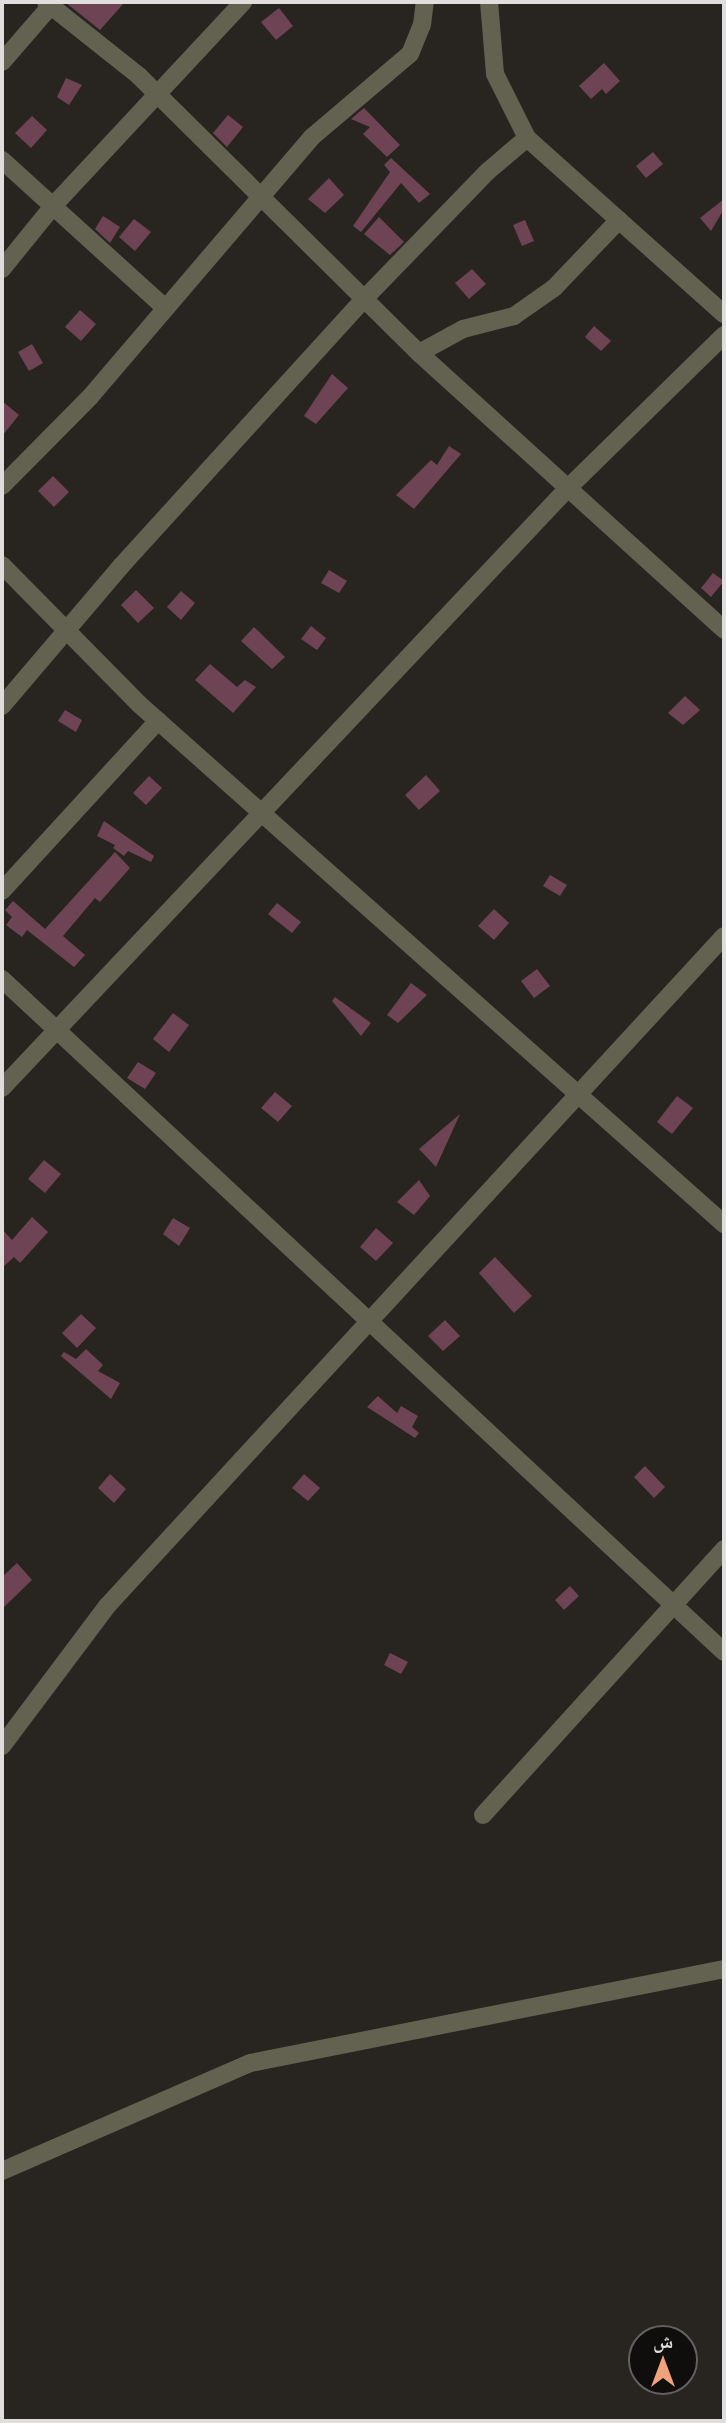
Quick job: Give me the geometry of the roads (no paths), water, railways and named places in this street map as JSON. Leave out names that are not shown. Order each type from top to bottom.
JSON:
[{"type":"street","points":[[2,269],[53,206],[159,96],[243,2]]},
{"type":"street","points":[[2,486],[90,397],[164,307],[312,137],[410,54],[422,25],[425,2]]},
{"type":"street","points":[[489,2],[495,74],[527,138],[724,314]]},
{"type":"street","points":[[2,62],[50,3],[159,96],[419,353],[724,630]]},
{"type":"street","points":[[2,706],[365,298],[487,172],[527,138]]},
{"type":"street","points":[[2,160],[164,307]]},
{"type":"street","points":[[419,353],[463,330],[514,316],[554,288],[619,220]]},
{"type":"street","points":[[2,1088],[568,488],[724,335]]},
{"type":"street","points":[[2,565],[158,721],[724,1224]]},
{"type":"street","points":[[2,891],[158,721]]},
{"type":"street","points":[[2,1746],[108,1605],[724,936]]},
{"type":"street","points":[[2,979],[724,1652]]},
{"type":"street","points":[[483,1815],[724,1549]]},
{"type":"street","points":[[2,2171],[250,2063],[724,1969]]}]
